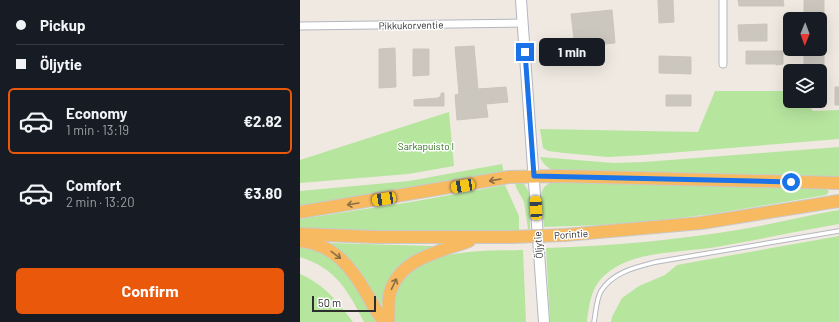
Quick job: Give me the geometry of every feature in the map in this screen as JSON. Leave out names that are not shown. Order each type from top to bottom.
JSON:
[{"type":"highway","points":[[300,212],[509,178],[534,176],[839,183]]},
{"type":"highway","name":"Porintie","points":[[300,234],[376,237],[478,238],[565,235],[701,223],[839,201]]},
{"type":"highway","points":[[388,322],[389,302],[392,289],[400,273],[407,266],[428,255],[478,238]]},
{"type":"highway","points":[[300,241],[325,248],[335,253],[345,262],[385,322]]},
{"type":"main road","name":"Öljytie","points":[[521,0],[544,322]]},
{"type":"street","points":[[723,0],[723,64]]},
{"type":"street","name":"Pikkukorventie","points":[[300,26],[523,23]]},
{"type":"lane","points":[[594,322],[601,291],[611,280],[622,272],[656,262],[839,231]]},
{"type":"green space","points":[[715,91],[783,91],[783,108],[811,108],[813,111],[839,110],[839,139],[644,155],[608,157],[548,151],[543,148],[540,129],[698,132]]},
{"type":"green space","name":"Sarkapuisto I","points":[[449,112],[454,166],[408,174],[300,183],[300,160]]},
{"type":"green space","points":[[839,147],[839,180],[558,172],[547,167],[540,157],[613,163],[644,162]]},
{"type":"green space","points":[[502,164],[504,174],[300,209],[300,191],[409,181]]},
{"type":"green space","points":[[561,179],[827,189],[829,192],[826,195],[712,214],[631,224],[544,227],[541,203],[542,190],[552,182]]},
{"type":"green space","points":[[515,182],[524,184],[529,192],[530,229],[528,229],[524,202]]},
{"type":"green space","points":[[505,185],[519,216],[519,230],[385,231],[300,228],[300,219],[411,202]]},
{"type":"green space","points":[[839,210],[839,224],[716,247],[658,254],[629,261],[616,267],[600,280],[590,303],[587,322],[550,322],[546,248],[620,244],[719,233]]},
{"type":"green space","points":[[839,236],[839,322],[611,322],[622,298],[639,286],[665,275],[677,265]]},
{"type":"green space","points":[[330,243],[432,246],[433,248],[421,252],[403,262],[397,268],[387,283],[381,305],[378,306],[329,246]]},
{"type":"green space","points":[[300,246],[315,250],[328,257],[347,274],[376,322],[364,322],[340,282],[323,267],[300,257]]},
{"type":"green space","points":[[523,250],[526,322],[395,322],[392,315],[392,309],[395,296],[402,280],[414,268],[430,260],[448,255],[468,252]]},
{"type":"green space","points":[[300,274],[324,288],[336,300],[353,322],[300,322]]},
{"type":"building","points":[[658,0],[673,0],[674,22],[659,23]]},
{"type":"building","points":[[738,0],[783,0],[784,6],[739,6]]},
{"type":"building","points":[[804,0],[824,0],[824,12],[804,12]]},
{"type":"building","points":[[612,10],[615,43],[575,47],[571,14]]},
{"type":"building","points":[[767,24],[767,41],[739,41],[738,25]]},
{"type":"building","points":[[474,46],[478,89],[506,87],[508,102],[486,104],[488,117],[457,120],[455,95],[459,94],[455,47]]},
{"type":"building","points":[[395,48],[396,87],[379,88],[379,49]]},
{"type":"building","points":[[413,49],[429,49],[429,75],[413,76]]},
{"type":"building","points":[[746,51],[783,51],[783,64],[746,64]]},
{"type":"building","points":[[659,56],[691,57],[691,74],[659,73]]},
{"type":"building","points":[[804,56],[824,56],[824,64],[804,64]]},
{"type":"building","points":[[835,87],[839,87],[839,105],[835,105]]},
{"type":"building","points":[[441,93],[444,93],[444,106],[414,106],[414,100],[438,98],[441,96]]},
{"type":"building","points":[[666,95],[691,95],[691,106],[666,106]]},
{"type":"route","points":[[525,52],[534,176],[791,182]]}]
